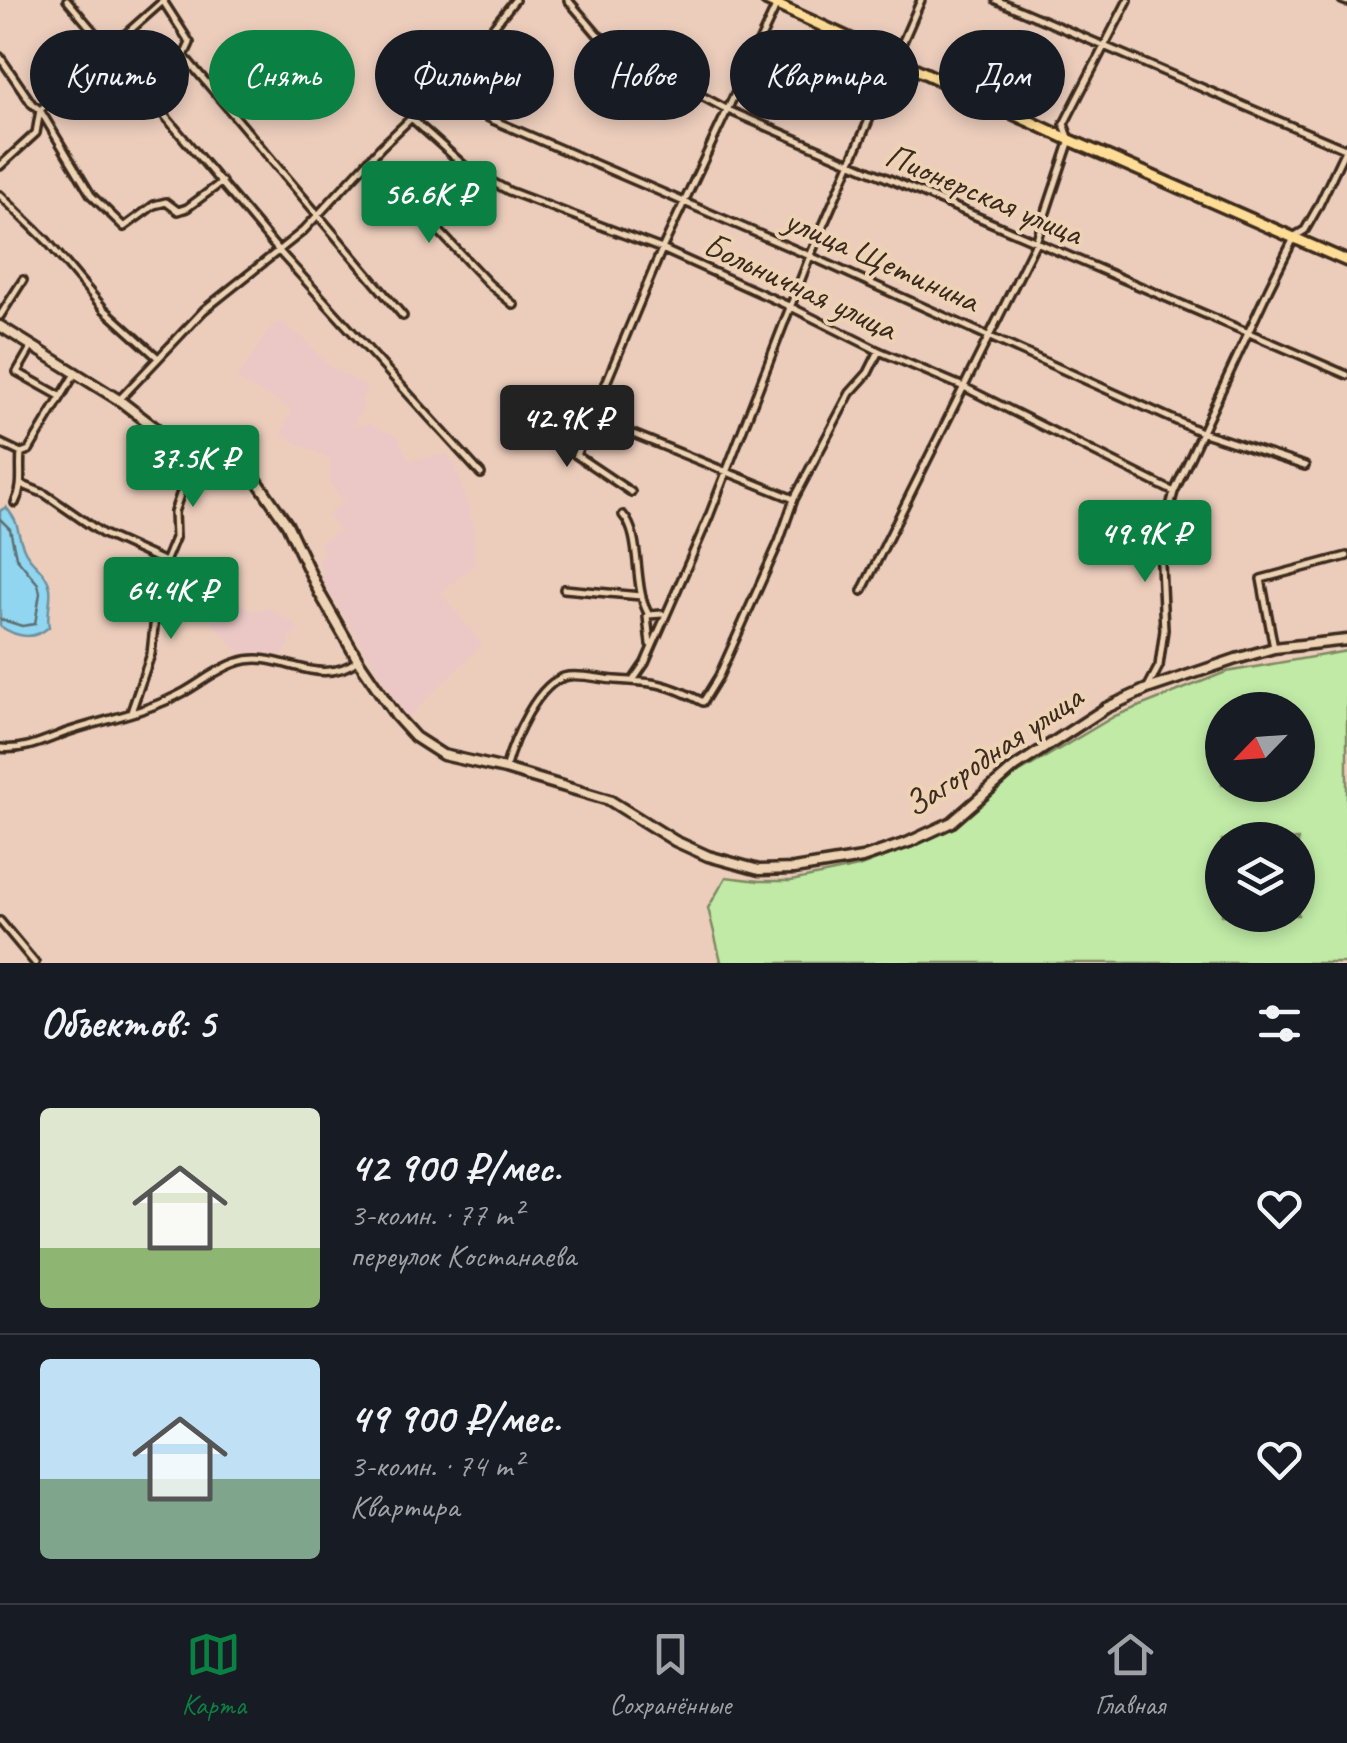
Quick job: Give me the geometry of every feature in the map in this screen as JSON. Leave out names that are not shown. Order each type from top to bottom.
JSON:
[{"type":"main road","points":[[766,0],[836,30]]},
{"type":"main road","points":[[919,69],[1347,261]]},
{"type":"street","points":[[67,0],[92,30]]},
{"type":"street","points":[[132,30],[164,0],[190,43],[184,56],[403,316]]},
{"type":"street","points":[[491,30],[516,0]]},
{"type":"street","name":"Пионерская улица","points":[[568,0],[598,34],[630,58],[728,110],[1347,375]]},
{"type":"street","points":[[908,30],[921,0]]},
{"type":"street","points":[[996,0],[1346,148],[1305,230],[1295,236],[1174,492],[1160,543],[1164,630],[1159,666],[1147,689]]},
{"type":"street","points":[[862,591],[1036,242],[1070,140],[1064,124],[1128,0]]},
{"type":"street","points":[[631,492],[576,455],[662,250],[778,2]]},
{"type":"street","points":[[0,57],[30,101]]},
{"type":"street","points":[[0,166],[36,133],[38,120]]},
{"type":"street","points":[[46,120],[91,195],[124,227],[154,205],[166,202],[178,212],[187,208],[222,182]]},
{"type":"street","points":[[169,120],[278,250],[481,474]]},
{"type":"street","points":[[119,400],[204,310],[319,214],[409,120]]},
{"type":"street","name":"Больничная улица","points":[[413,120],[468,169],[508,190],[662,250],[791,307],[966,388],[1174,492]]},
{"type":"street","name":"улица Щетинина","points":[[493,120],[810,256],[1201,432],[1305,466]]},
{"type":"street","points":[[634,679],[727,472],[810,256],[868,120]]},
{"type":"street","points":[[370,158],[489,284],[514,305]]},
{"type":"street","points":[[0,195],[47,241],[104,309],[157,356]]},
{"type":"street","points":[[0,316],[23,280]]},
{"type":"street","name":"Загородная улица","points":[[0,326],[119,400],[160,431],[251,472],[272,498],[358,660],[415,737],[443,755],[609,800],[675,842],[759,870],[794,869],[862,858],[908,842],[952,822],[1028,758],[1106,708],[1147,689],[1274,648],[1347,640]]},
{"type":"street","points":[[32,346],[18,372],[60,396]]},
{"type":"street","points":[[505,769],[538,698],[566,676],[663,682],[704,702],[779,542],[794,499],[850,392],[868,373],[879,351]]},
{"type":"street","points":[[0,443],[22,453],[29,450],[76,372]]},
{"type":"street","points":[[592,417],[794,499]]},
{"type":"street","points":[[138,462],[150,466],[160,431]]},
{"type":"street","points":[[131,712],[151,654],[165,562],[175,538],[178,498],[198,445]]},
{"type":"street","points":[[15,503],[23,485],[22,453]]},
{"type":"street","points":[[23,485],[45,494],[103,534],[165,562]]},
{"type":"street","points":[[623,515],[629,523],[650,648]]},
{"type":"street","points":[[1274,648],[1261,579],[1347,556]]},
{"type":"street","points":[[564,589],[641,596]]},
{"type":"street","points":[[646,611],[653,617],[664,613]]},
{"type":"street","points":[[0,748],[13,750],[49,741],[131,712],[184,692],[244,660],[324,672],[341,671],[358,660]]},
{"type":"street","points":[[0,921],[35,963]]},
{"type":"shaded area","points":[[280,322],[304,339],[329,367],[367,387],[360,402],[364,405],[352,427],[369,424],[398,437],[409,461],[447,454],[455,465],[473,524],[475,564],[440,593],[482,644],[407,718],[320,576],[324,571],[316,560],[326,553],[320,543],[339,530],[328,515],[345,502],[329,482],[331,460],[282,435],[291,409],[237,379],[273,325]]},
{"type":"shaded area","points":[[231,594],[251,611],[269,608],[298,627],[283,655],[240,653],[211,621]]},
{"type":"green space","points":[[1347,651],[1347,963],[717,963],[721,961],[708,908],[726,877],[791,881],[858,867],[887,856],[957,825],[1005,781],[1115,716],[1226,672]]},
{"type":"water","points":[[6,507],[27,554],[46,576],[50,588],[49,627],[31,636],[18,635],[0,626],[0,511]]}]
